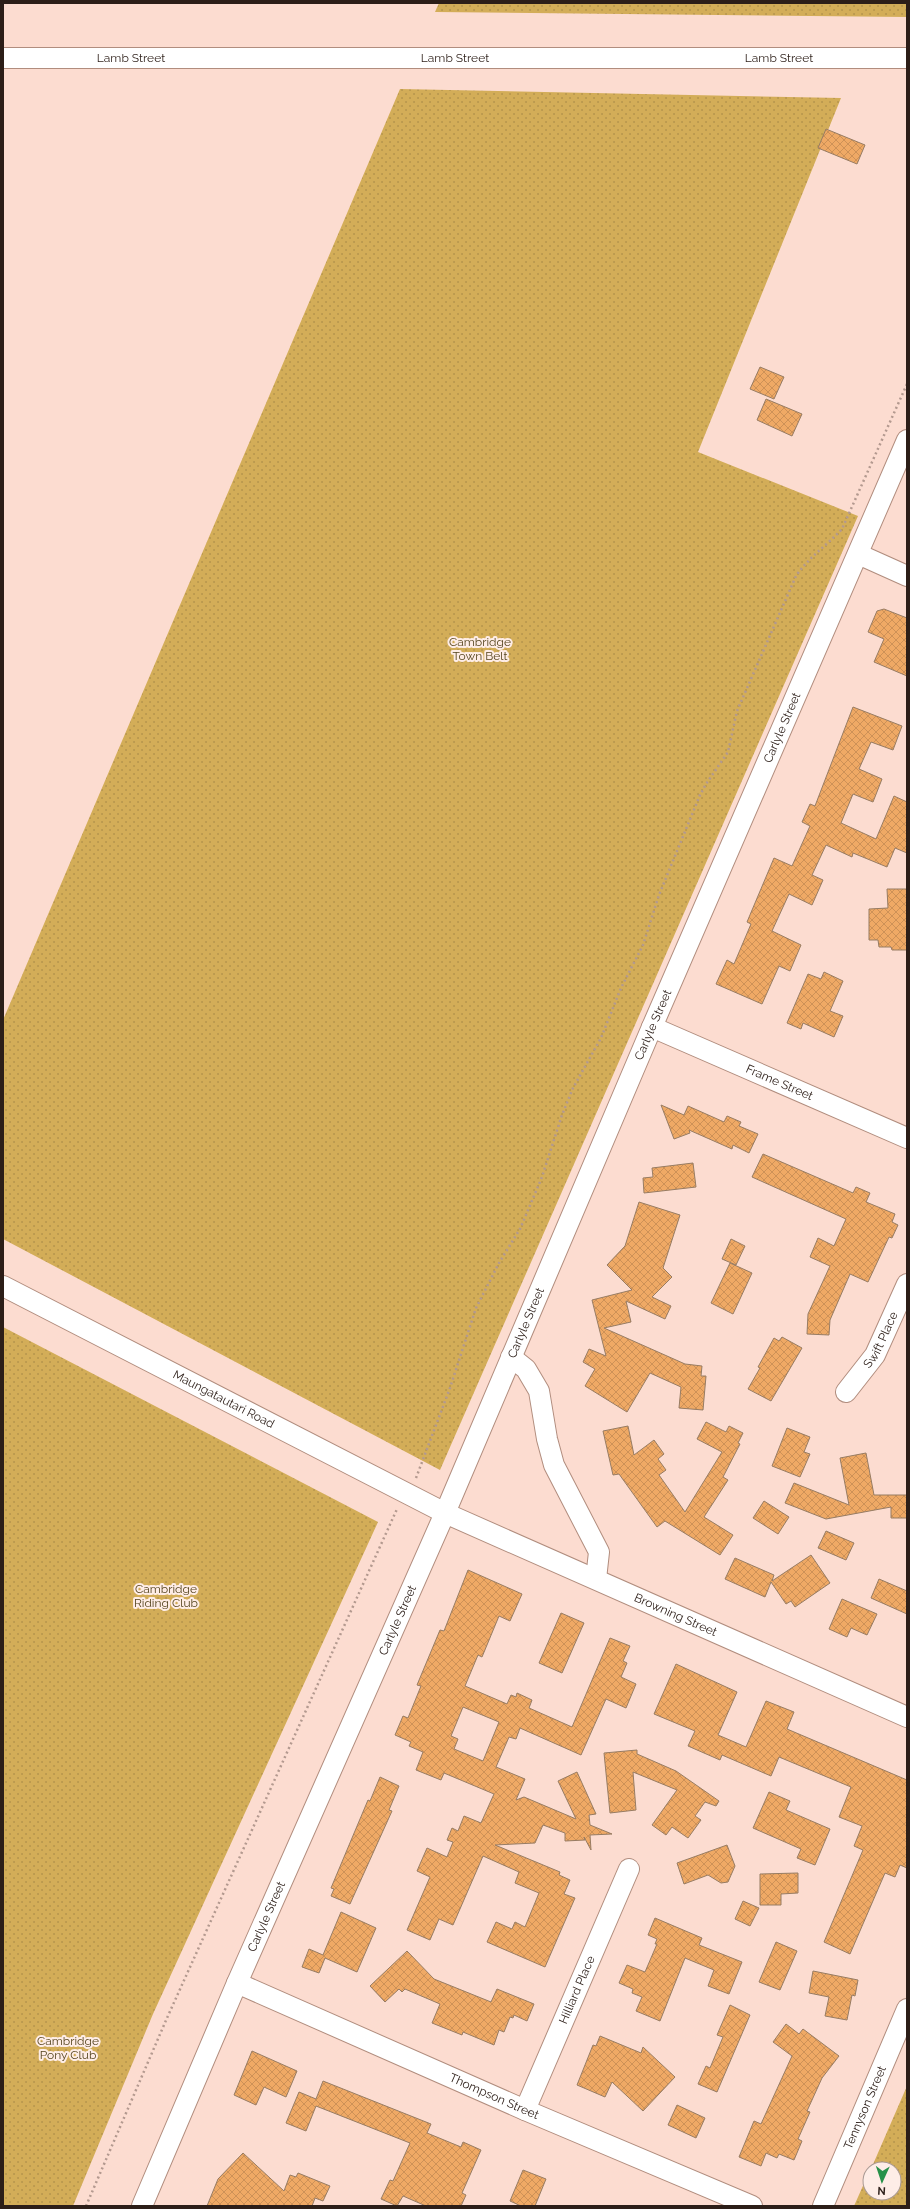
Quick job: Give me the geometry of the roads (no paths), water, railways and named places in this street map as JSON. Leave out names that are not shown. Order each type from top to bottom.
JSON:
[{"type":"street","name":"Lamb Street","points":[[3,58],[907,58]]},
{"type":"street","name":"Carlyle Street","points":[[142,2206],[237,1983],[445,1513],[652,1027],[907,440]]},
{"type":"street","points":[[858,554],[907,576]]},
{"type":"street","name":"Frame Street","points":[[652,1027],[907,1138]]},
{"type":"street","name":"Swift Place","points":[[846,1392],[875,1355],[907,1284]]},
{"type":"street","name":"Maungatautari Road","points":[[3,1286],[445,1513]]},
{"type":"street","points":[[511,1357],[526,1369],[539,1391],[547,1439],[554,1465],[599,1552],[596,1579]]},
{"type":"street","name":"Browning Street","points":[[445,1513],[907,1717]]},
{"type":"street","name":"Hilliard Place","points":[[525,2110],[629,1868]]},
{"type":"street","name":"Thompson Street","points":[[237,1983],[525,2110],[752,2206]]},
{"type":"street","name":"Tennyson Street","points":[[823,2206],[907,2009]]},
{"type":"park label","name":"Cambridge Town Belt","points":[[480,649]]},
{"type":"park label","name":"Cambridge Riding Club","points":[[166,1596]]},
{"type":"park label","name":"Cambridge Pony Club","points":[[68,2048]]}]
